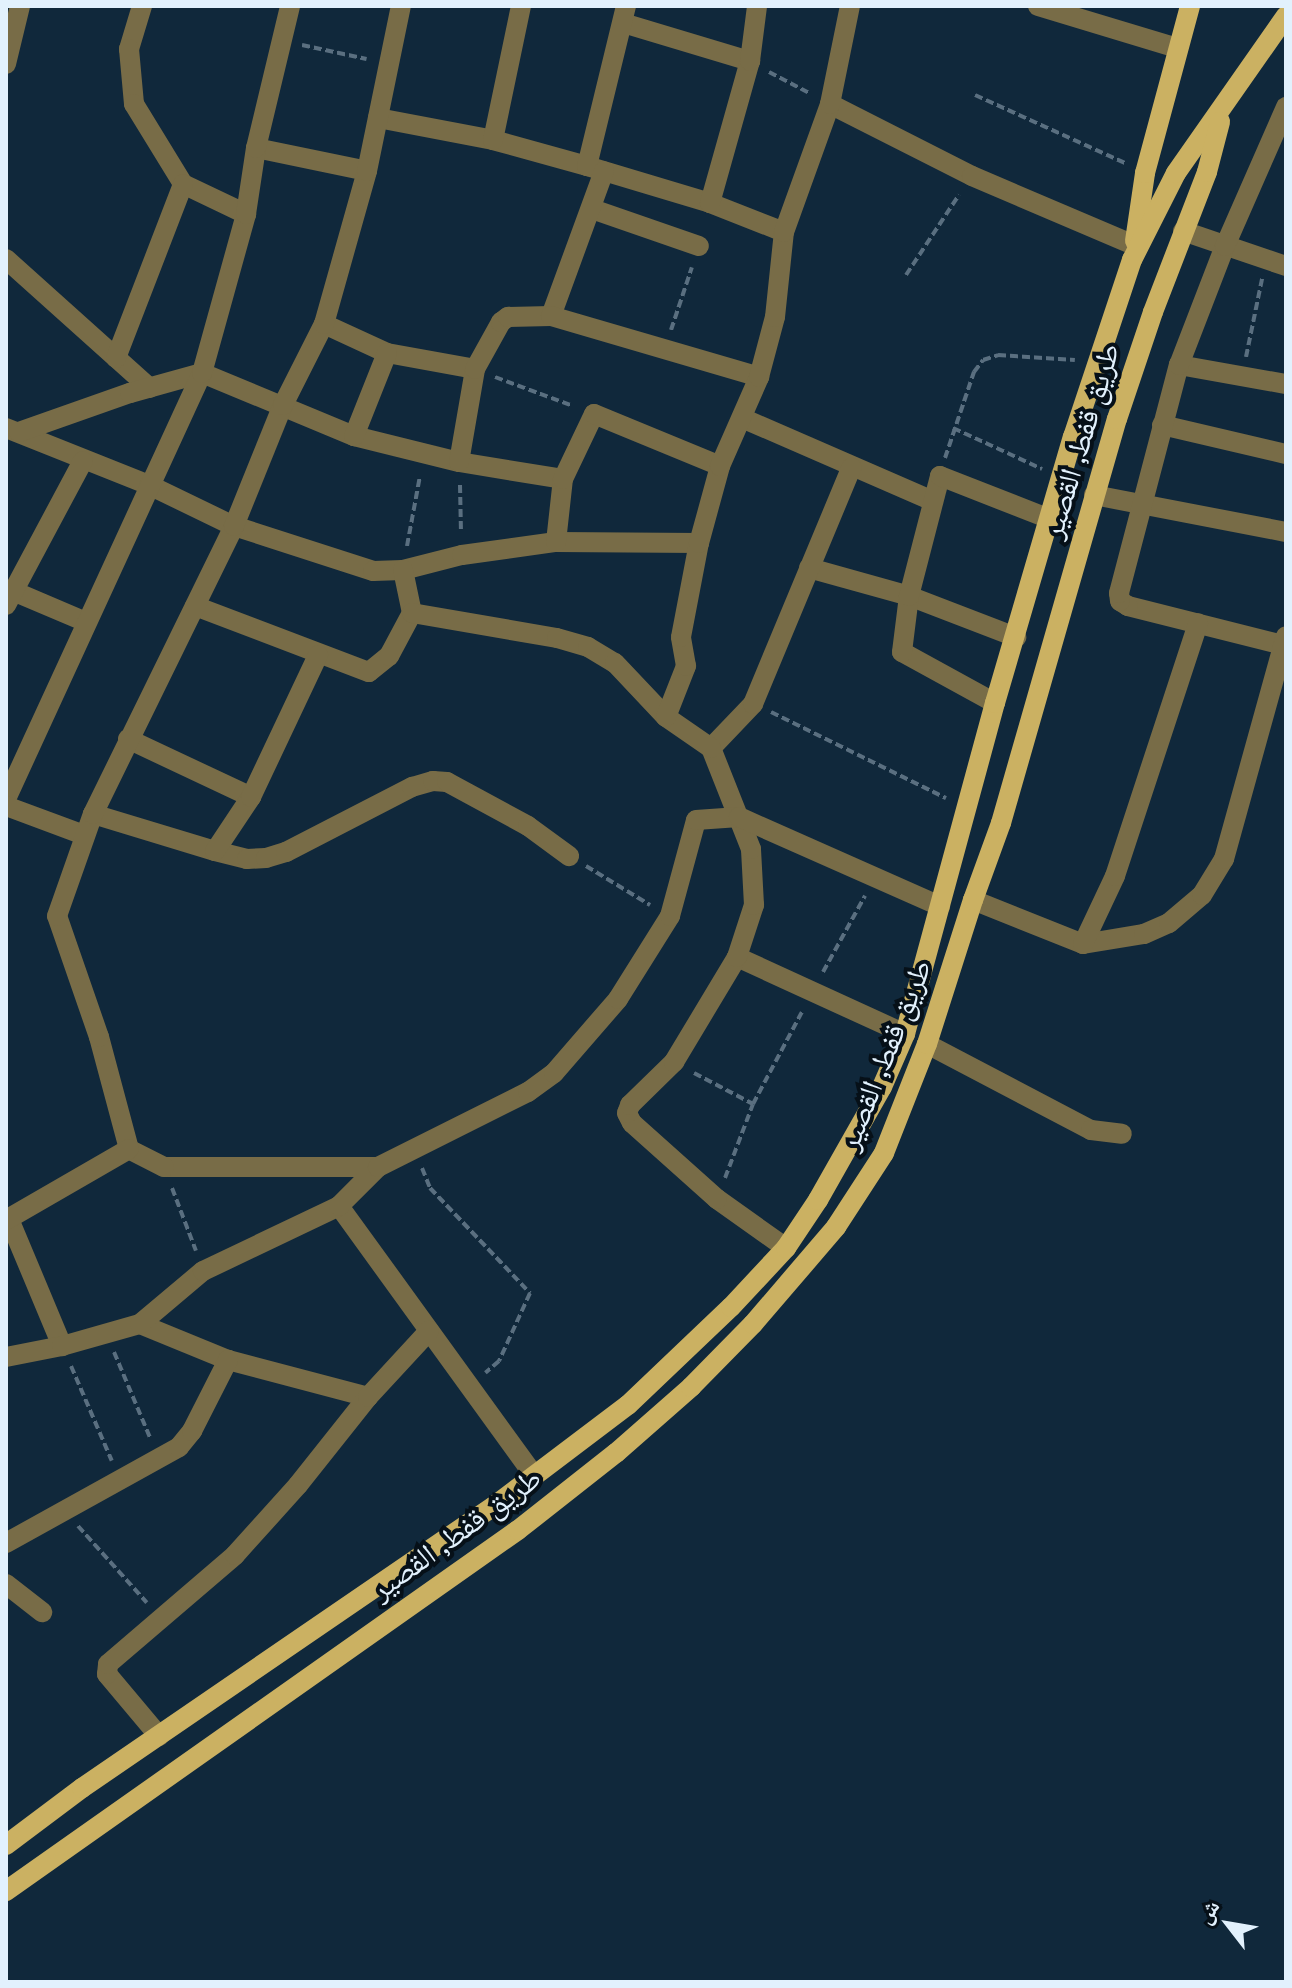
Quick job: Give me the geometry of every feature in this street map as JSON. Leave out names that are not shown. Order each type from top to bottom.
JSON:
[{"type":"main road","name":"طريق قفط, القصير","points":[[6,1845],[438,1545],[628,1405],[731,1307],[786,1248],[818,1200],[882,1087],[905,1034],[995,703],[1133,253],[1145,173],[1190,6]]},
{"type":"main road","name":"طريق قفط, القصير","points":[[1133,253],[1176,173],[1286,16]]},
{"type":"main road","name":"طريق قفط, القصير","points":[[6,1891],[457,1573],[616,1453],[691,1387],[806,1265],[836,1227],[884,1153],[927,1044],[1001,823],[1094,495],[1183,231],[1207,172],[1223,110]]},
{"type":"main road","points":[[438,1545],[457,1573]]},
{"type":"street","points":[[6,64],[20,6]]},
{"type":"street","points":[[142,6],[129,49],[134,104],[183,184],[246,214]]},
{"type":"street","points":[[6,799],[202,373],[246,214],[256,148],[290,6]]},
{"type":"street","points":[[378,1167],[164,1167],[129,1149],[99,1037],[57,916],[93,814],[234,526],[283,405],[324,324],[367,171],[401,6]]},
{"type":"street","points":[[493,140],[521,6]]},
{"type":"street","points":[[710,203],[750,61],[757,6]]},
{"type":"street","points":[[666,717],[686,666],[681,637],[699,543],[720,466],[759,377],[775,317],[784,232],[830,104],[850,6]]},
{"type":"street","points":[[1038,6],[1177,48]]},
{"type":"street","points":[[551,316],[592,209],[595,169],[624,14],[750,61]]},
{"type":"street","points":[[830,104],[1133,253]]},
{"type":"street","points":[[973,900],[1083,944],[1144,934],[1169,923],[1202,895],[1224,859],[1284,640],[1198,623],[1120,601],[1120,582],[1179,365],[1225,246],[1277,143],[1286,107]]},
{"type":"street","points":[[378,118],[493,140],[710,203],[784,232]]},
{"type":"street","points":[[256,148],[367,171]]},
{"type":"street","points":[[116,358],[183,184]]},
{"type":"street","points":[[592,209],[699,246]]},
{"type":"street","points":[[1183,231],[1276,263]]},
{"type":"street","points":[[6,259],[150,388]]},
{"type":"street","points":[[459,462],[475,369],[501,322],[508,317],[551,316],[759,377]]},
{"type":"street","points":[[324,324],[387,353],[475,369]]},
{"type":"street","points":[[354,436],[387,353]]},
{"type":"street","points":[[1179,365],[1286,384]]},
{"type":"street","points":[[12,430],[202,373],[354,436],[459,462],[563,479]]},
{"type":"street","points":[[556,542],[563,479],[594,414],[720,466]]},
{"type":"street","points":[[742,418],[851,468],[933,501]]},
{"type":"street","points":[[1162,425],[1286,454]]},
{"type":"street","points":[[12,430],[149,485],[234,526],[346,565],[373,571],[403,570],[462,555],[556,542],[699,543]]},
{"type":"street","points":[[83,461],[10,598],[86,622]]},
{"type":"street","points":[[711,748],[753,704],[851,468]]},
{"type":"street","points":[[995,703],[902,652],[901,639],[909,596],[940,476],[1050,519]]},
{"type":"street","points":[[1094,495],[1286,532]]},
{"type":"street","points":[[809,568],[909,596],[1016,637]]},
{"type":"street","points":[[195,606],[369,672],[389,656],[412,613],[403,570]]},
{"type":"street","points":[[412,613],[557,638],[588,647],[615,663],[666,717],[711,748],[751,849],[754,905],[737,957],[674,1062],[630,1105],[627,1113],[632,1123],[717,1199],[786,1248]]},
{"type":"street","points":[[1083,944],[1115,876],[1198,623]]},
{"type":"street","points":[[215,851],[251,797],[318,655]]},
{"type":"street","points":[[128,739],[251,797]]},
{"type":"street","points":[[93,814],[247,859],[276,855],[412,787],[433,781],[447,782],[528,826],[569,856]]},
{"type":"street","points":[[6,806],[84,835]]},
{"type":"street","points":[[6,1357],[107,1335],[140,1324],[203,1271],[339,1206],[378,1167],[528,1092],[554,1073],[618,999],[670,916],[693,822],[739,817],[940,906]]},
{"type":"street","points":[[737,957],[905,1034]]},
{"type":"street","points":[[927,1044],[1091,1130],[1122,1134]]},
{"type":"street","points":[[62,1346],[8,1219],[129,1149]]},
{"type":"street","points":[[339,1206],[534,1475]]},
{"type":"street","points":[[140,1324],[228,1360],[368,1397]]},
{"type":"street","points":[[159,1736],[105,1669],[235,1555],[298,1485],[368,1397],[429,1331]]},
{"type":"street","points":[[6,1543],[160,1461],[192,1431],[228,1360]]},
{"type":"street","points":[[6,1584],[42,1612]]},
{"type":"path","points":[[284,41],[389,64]]},
{"type":"path","points":[[750,61],[830,104]]},
{"type":"path","points":[[975,95],[1145,173]]},
{"type":"path","points":[[906,275],[972,176]]},
{"type":"path","points":[[665,349],[699,246]]},
{"type":"path","points":[[1243,375],[1276,263]]},
{"type":"path","points":[[940,476],[953,428],[974,372],[983,360],[998,355],[1097,363]]},
{"type":"path","points":[[475,369],[594,414]]},
{"type":"path","points":[[953,428],[1063,479]]},
{"type":"path","points":[[403,570],[424,454]]},
{"type":"path","points":[[459,462],[462,555]]},
{"type":"path","points":[[753,704],[966,808]]},
{"type":"path","points":[[569,856],[670,916]]},
{"type":"path","points":[[717,1199],[753,1104],[875,877]]},
{"type":"path","points":[[674,1062],[753,1104]]},
{"type":"path","points":[[413,1149],[430,1188],[530,1293],[499,1361],[471,1386]]},
{"type":"path","points":[[164,1167],[203,1271]]},
{"type":"path","points":[[107,1335],[160,1461]]},
{"type":"path","points":[[62,1346],[121,1482]]},
{"type":"path","points":[[63,1510],[162,1619]]}]
